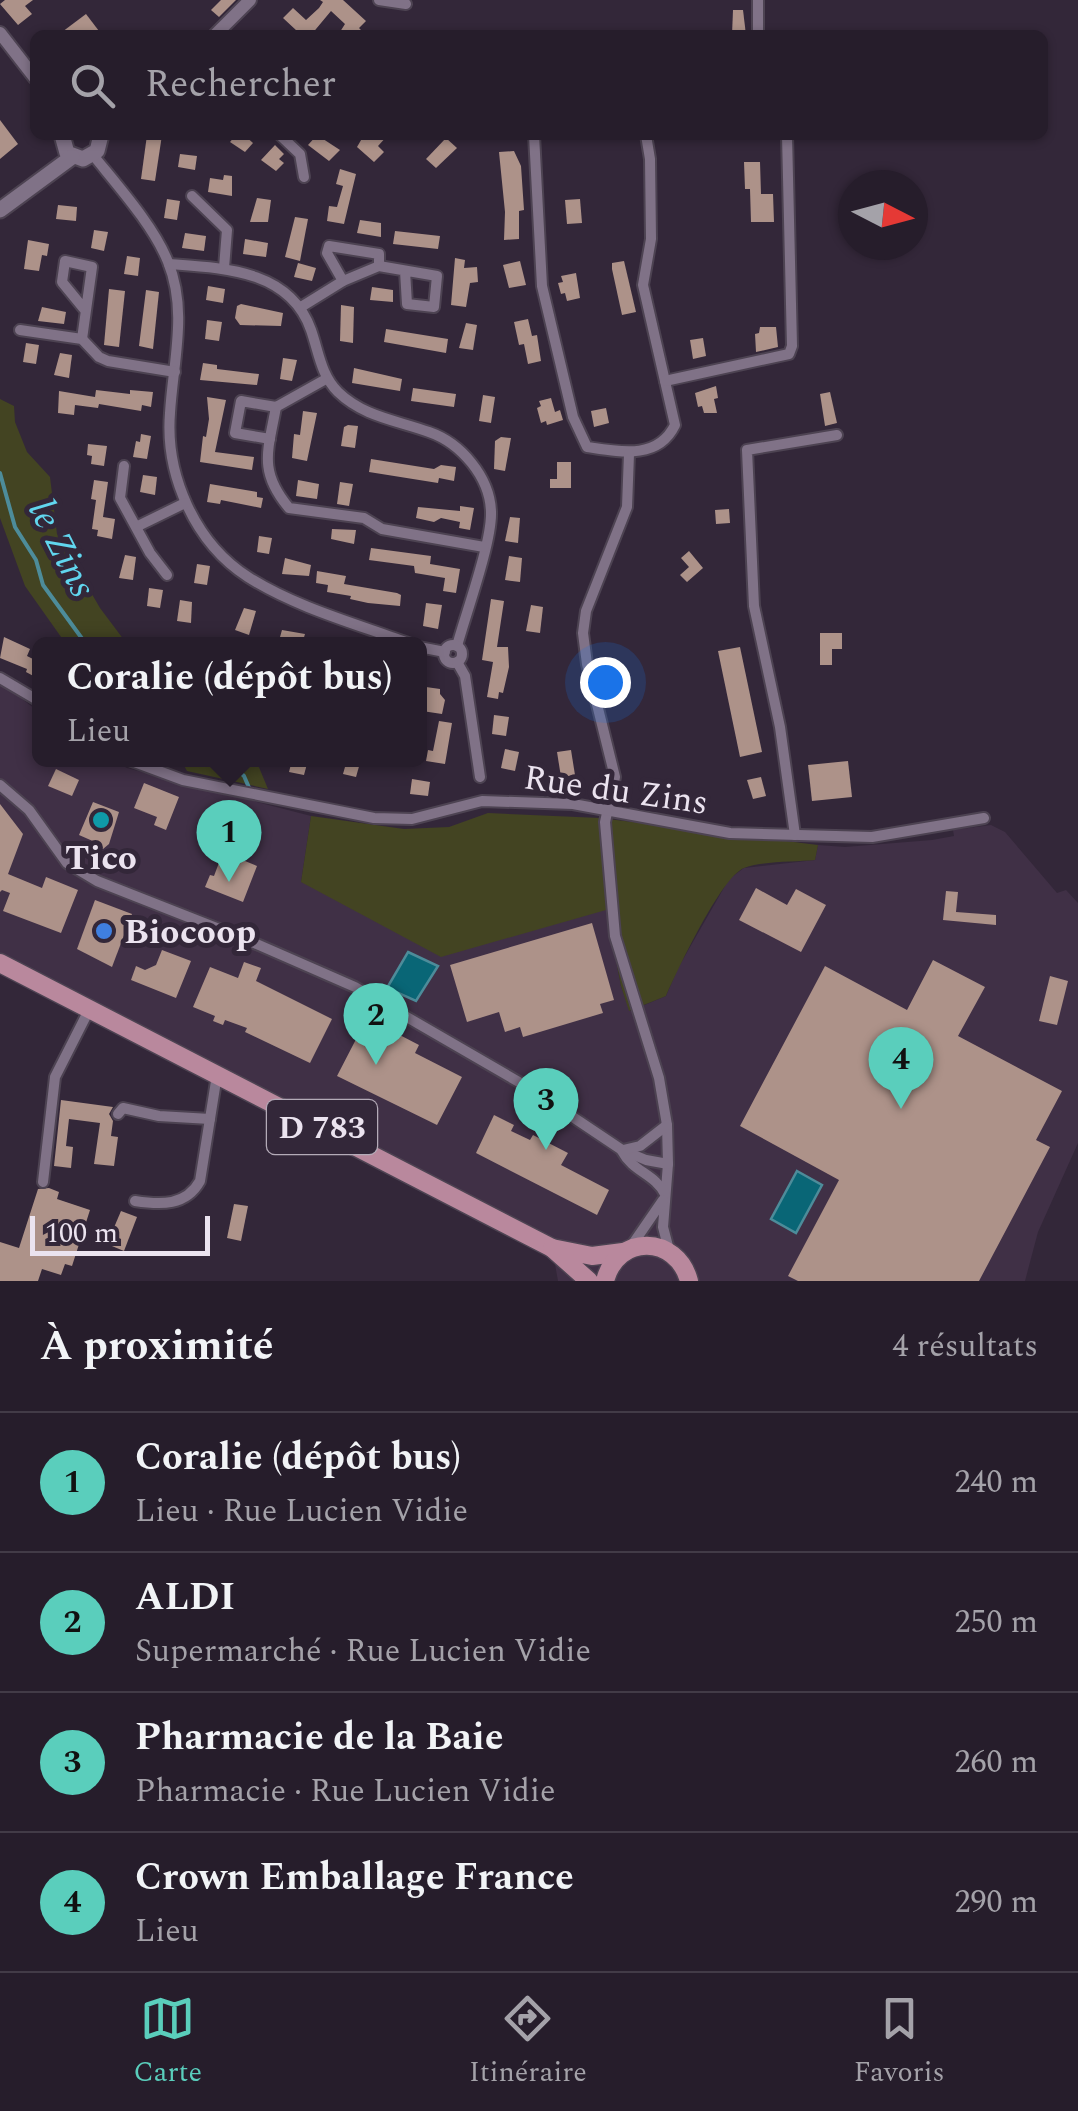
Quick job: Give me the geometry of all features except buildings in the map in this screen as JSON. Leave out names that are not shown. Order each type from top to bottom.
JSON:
[{"type":"main road","points":[[62,140],[72,157],[83,159],[93,155],[101,140]]},
{"type":"main road","points":[[0,210],[72,157]]},
{"type":"main road","name":"D 783","points":[[0,963],[552,1248],[589,1281]]},
{"type":"main road","points":[[605,1281],[611,1265],[627,1250],[654,1245],[669,1250],[685,1268],[689,1281]]},
{"type":"main road","name":"D 783","points":[[552,1248],[592,1256],[627,1250]]},
{"type":"street","points":[[220,30],[250,0]]},
{"type":"street","points":[[379,0],[406,4]]},
{"type":"street","points":[[758,0],[758,30]]},
{"type":"street","points":[[0,33],[30,72]]},
{"type":"street","points":[[285,140],[300,154],[304,176]]},
{"type":"street","points":[[534,140],[542,286],[573,417],[588,448],[629,454],[660,445],[675,425],[643,285],[651,239],[647,140]]},
{"type":"street","points":[[665,381],[789,354],[792,346],[787,140]]},
{"type":"street","points":[[93,155],[169,264],[179,334],[168,434],[172,461],[185,503],[214,550],[248,577],[286,597],[392,637]]},
{"type":"street","points":[[192,196],[227,230],[224,268]]},
{"type":"street","points":[[343,281],[327,253],[328,246],[379,254],[379,266]]},
{"type":"street","points":[[82,339],[86,310],[92,266],[65,261],[62,282],[86,310]]},
{"type":"street","points":[[169,264],[224,268],[272,282],[301,307],[326,379],[352,404],[365,412],[430,432],[457,447],[473,465],[489,498],[490,524],[457,646]]},
{"type":"street","points":[[301,307],[343,281],[379,266],[405,271]]},
{"type":"street","points":[[20,330],[82,339],[108,361],[176,372]]},
{"type":"street","points":[[270,439],[236,433],[241,401],[276,407],[326,379]]},
{"type":"street","points":[[276,407],[267,473],[289,508],[364,518],[382,530],[484,547]]},
{"type":"street","points":[[795,835],[780,727],[754,606],[747,450],[837,435]]},
{"type":"street","points":[[629,454],[627,506],[586,611],[583,633],[615,777],[605,822],[615,936],[659,1078],[667,1125],[663,1227],[669,1250]]},
{"type":"street","points":[[124,466],[120,498],[167,575]]},
{"type":"street","points":[[138,526],[185,503]]},
{"type":"street","points":[[457,646],[450,646],[445,652],[446,660],[457,662],[465,676],[480,777]]},
{"type":"street","points":[[457,646],[462,653],[457,662]]},
{"type":"street","points":[[427,649],[445,652]]},
{"type":"street","points":[[0,678],[32,697]]},
{"type":"street","name":"Rue du Zins","points":[[148,767],[183,780],[374,818],[412,819],[482,801],[574,804],[730,833],[872,838],[984,818]]},
{"type":"street","points":[[0,785],[28,810],[67,863],[98,882],[355,986],[532,1089],[622,1150],[668,1164]]},
{"type":"street","points":[[43,1182],[55,1077],[90,1008]]},
{"type":"street","points":[[135,1201],[180,1202],[193,1194],[200,1181],[217,1075]]},
{"type":"street","points":[[118,1114],[123,1108],[130,1108],[159,1116],[210,1118]]},
{"type":"street","points":[[622,1150],[640,1146],[667,1125]]},
{"type":"street","points":[[622,1150],[630,1165],[659,1182],[666,1195]]},
{"type":"street","points":[[627,1250],[666,1195]]},
{"type":"shaded area","points":[[0,682],[32,707],[32,767],[125,767],[311,816],[301,882],[606,909],[621,986],[630,1011],[666,996],[729,879],[744,868],[815,860],[818,845],[845,847],[932,840],[954,836],[953,830],[991,825],[1005,832],[1057,893],[1066,890],[1078,903],[1078,1143],[1038,1232],[1025,1281],[558,1281],[552,1247],[0,963]]},
{"type":"green space","points":[[0,399],[14,406],[15,422],[27,452],[50,477],[57,534],[122,637],[61,637],[25,586],[0,518]]},
{"type":"green space","points":[[185,767],[259,767],[268,789],[187,771]]},
{"type":"green space","points":[[488,813],[600,818],[818,845],[815,860],[760,864],[734,875],[700,926],[666,996],[629,1011],[606,910],[441,957],[301,882],[311,816],[404,829],[449,827]]},
{"type":"water","points":[[408,952],[438,966],[416,1001],[387,988]]},
{"type":"water","points":[[797,1171],[822,1185],[796,1233],[771,1219]]},
{"type":"waterway","name":"le Zins","points":[[0,473],[15,527],[36,560],[43,585],[81,637]]},
{"type":"waterway","name":"le Zins","points":[[234,767],[250,790]]},
{"type":"place","name":"Tico","points":[[101,820]]},
{"type":"place","name":"Coralie (dépôt bus)","points":[[229,882]]},
{"type":"place","name":"Biocoop","points":[[104,931]]},
{"type":"place","name":"ALDI","points":[[376,1065]]},
{"type":"place","name":"Crown Emballage France","points":[[901,1109]]},
{"type":"place","name":"Pharmacie de la Baie","points":[[546,1150]]}]
